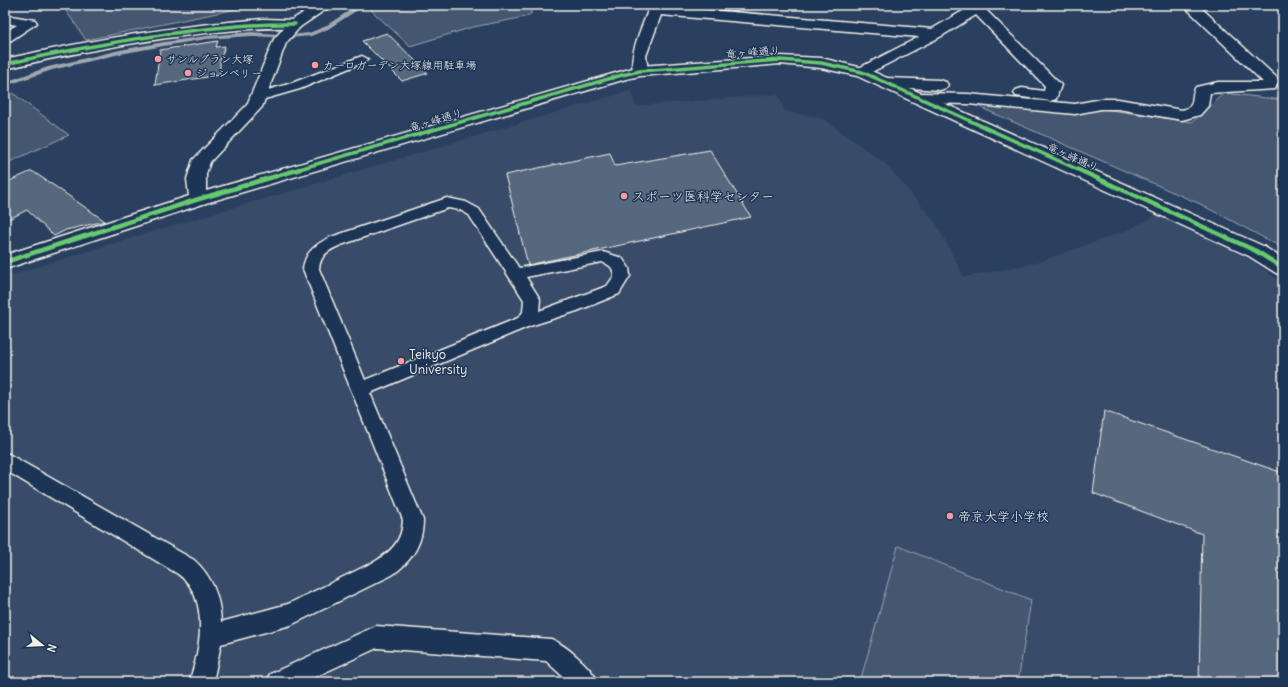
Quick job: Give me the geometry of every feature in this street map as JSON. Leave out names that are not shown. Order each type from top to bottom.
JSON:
[{"type":"street","points":[[199,200],[196,188],[197,170],[202,160],[244,119],[254,106],[288,32],[325,5]]},
{"type":"street","points":[[918,98],[968,100],[1075,109],[1101,104],[1118,104],[1182,115],[1194,112],[1200,106],[1202,90],[1210,87],[1254,88],[1269,86],[1271,80],[1190,5]]},
{"type":"street","points":[[640,71],[639,56],[656,7],[935,34]]},
{"type":"street","points":[[862,72],[935,34],[980,7],[1053,85],[1050,96],[959,86],[886,83]]},
{"type":"street","points":[[5,19],[30,23],[5,38]]},
{"type":"street","points":[[5,64],[70,49],[224,26],[264,23],[288,32]]},
{"type":"street","name":"竜ヶ峰通り","points":[[5,262],[199,200],[640,71],[780,60],[821,63],[862,72],[1256,251],[1283,268]]},
{"type":"lane","points":[[258,97],[303,83],[362,59]]},
{"type":"lane","points":[[210,636],[291,614],[384,568],[398,560],[408,548],[414,532],[413,520],[362,389],[311,269],[314,256],[320,249],[336,241],[447,203],[460,205],[474,212],[532,299],[533,308],[530,316],[524,322]]},
{"type":"lane","points":[[362,389],[524,322],[571,307],[613,290],[619,283],[622,276],[621,268],[617,262],[603,257],[515,274]]},
{"type":"lane","points":[[5,460],[186,567],[199,579],[207,595],[210,636],[207,667],[201,682]]},
{"type":"lane","points":[[278,682],[376,637],[552,650],[586,682]]},
{"type":"shaded area","points":[[62,5],[256,5],[86,40]]},
{"type":"shaded area","points":[[371,5],[523,5],[532,13],[525,17],[473,27],[410,46],[372,11]]},
{"type":"shaded area","points":[[7,89],[69,135],[5,164],[5,90]]},
{"type":"shaded area","name":"Teikyo University","points":[[632,90],[635,106],[778,94],[785,111],[824,119],[886,164],[936,223],[964,277],[1036,263],[1125,231],[1160,214],[1251,260],[1283,284],[1283,682],[5,682],[5,277],[104,246]]},
{"type":"shaded area","points":[[1224,93],[1283,100],[1283,248],[1200,204],[977,106],[999,106],[1069,114],[1103,109],[1192,122]]},
{"type":"shaded area","points":[[898,546],[1031,600],[1018,682],[860,682]]},
{"type":"building","points":[[387,33],[428,73],[402,81],[362,41]]},
{"type":"building","points":[[218,41],[216,47],[225,46],[220,60],[220,75],[155,85],[160,50]]},
{"type":"building","name":"スポーツ医科学センター","points":[[710,150],[751,217],[528,265],[505,175],[610,153],[615,166]]},
{"type":"building","points":[[32,171],[105,221],[66,230],[54,236],[27,210],[5,221],[5,183]]},
{"type":"building","points":[[1104,411],[1283,473],[1283,682],[1199,682],[1202,534],[1093,493]]},
{"type":"waterway","points":[[5,84],[50,69],[120,52],[164,44],[229,35],[311,35],[326,28],[362,5]]},
{"type":"cycle path","points":[[5,64],[70,49],[223,26],[264,23],[295,24]]},
{"type":"cycle path","points":[[5,262],[199,199],[622,75],[640,71],[780,60],[821,63],[862,72],[1256,251],[1283,268]]},
{"type":"place","name":"サンルグラン大塚","points":[[158,59]]},
{"type":"place","name":"カーロガーデン大塚線用駐車場","points":[[315,65]]},
{"type":"place","name":"ジョンベリー","points":[[188,73]]},
{"type":"place","name":"スポーツ医科学センター","points":[[624,196]]},
{"type":"place","name":"Teikyo University","points":[[401,361]]},
{"type":"place","name":"帝京大学小学校","points":[[950,516]]}]
